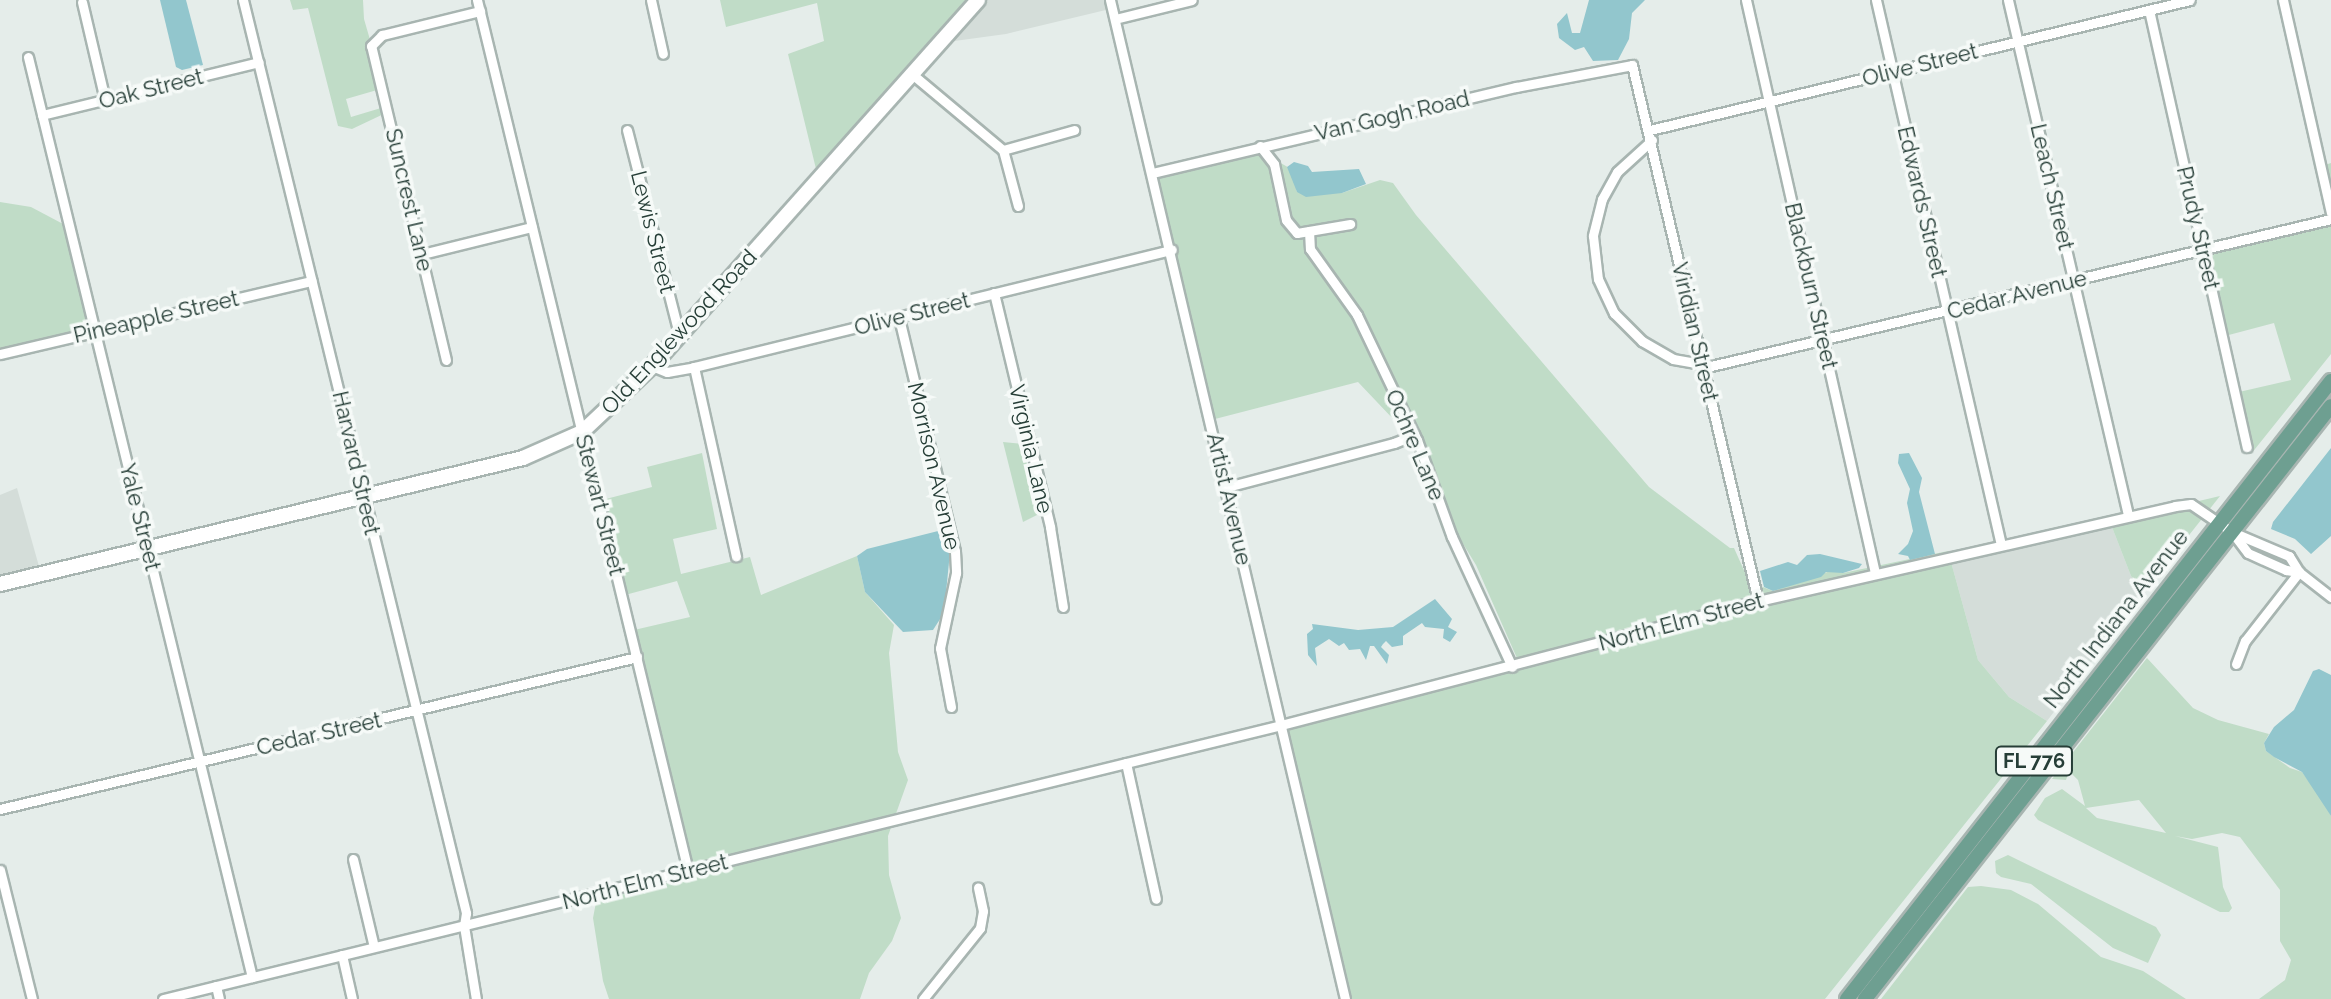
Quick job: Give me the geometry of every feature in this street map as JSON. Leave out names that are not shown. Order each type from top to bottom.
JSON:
[{"type":"main road","name":"North Indiana Avenue","points":[[1847,999],[2331,381]]},
{"type":"main road","name":"North Indiana Avenue","points":[[1865,999],[2331,406]]},
{"type":"street","name":"Harvard Street","points":[[243,0],[466,913],[464,926],[476,999]]},
{"type":"street","points":[[651,0],[663,54]]},
{"type":"street","name":"Old Englewood Road","points":[[0,584],[523,458],[582,432],[652,366],[978,0]]},
{"type":"street","name":"Artist Avenue","points":[[1110,0],[1172,250],[1345,999]]},
{"type":"street","points":[[1115,19],[1192,0]]},
{"type":"street","name":"Blackburn Street","points":[[1746,0],[1875,573]]},
{"type":"street","name":"Edwards Street","points":[[1876,0],[2001,545]]},
{"type":"street","name":"Leach Street","points":[[2008,0],[2128,515]]},
{"type":"street","name":"Prudy Street","points":[[2138,0],[2145,10],[2247,447]]},
{"type":"street","name":"Olive Street","points":[[1651,135],[1769,101],[2190,0]]},
{"type":"street","points":[[2283,0],[2331,216]]},
{"type":"street","points":[[82,2],[105,100]]},
{"type":"street","name":"Suncrest Lane","points":[[446,360],[371,46],[373,40],[382,35],[478,5]]},
{"type":"street","name":"Stewart Street","points":[[478,5],[688,871]]},
{"type":"street","name":"Yale Street","points":[[28,57],[252,977]]},
{"type":"street","name":"Oak Street","points":[[42,115],[259,62]]},
{"type":"street","name":"Van Gogh Road","points":[[1152,173],[1516,87],[1632,65]]},
{"type":"street","name":"Viridian Street","points":[[1632,65],[1651,135],[1758,601]]},
{"type":"street","points":[[912,74],[1003,150],[1018,206]]},
{"type":"street","name":"Lewis Street","points":[[627,130],[679,334]]},
{"type":"street","points":[[1003,150],[1074,130]]},
{"type":"street","points":[[1651,135],[1622,166],[1606,189],[1595,224],[1595,269],[1608,305],[1634,334],[1662,354],[1702,365]]},
{"type":"street","points":[[1260,146],[1278,175],[1286,220],[1297,233],[1350,224]]},
{"type":"street","name":"Cedar Avenue","points":[[1702,365],[1731,363],[1947,312],[2331,216]]},
{"type":"street","points":[[422,254],[532,227]]},
{"type":"street","name":"Ochre Lane","points":[[1309,231],[1310,249],[1357,315],[1414,435],[1452,537],[1512,667]]},
{"type":"street","name":"Olive Street","points":[[652,366],[667,372],[694,367],[1172,250]]},
{"type":"street","name":"Pineapple Street","points":[[0,354],[312,281]]},
{"type":"street","name":"Virginia Lane","points":[[994,293],[1050,527],[1063,607]]},
{"type":"street","name":"Morrison Avenue","points":[[899,318],[955,551],[956,573],[940,648],[951,707]]},
{"type":"street","points":[[694,367],[736,556]]},
{"type":"street","points":[[1227,487],[1414,435]]},
{"type":"street","name":"North Elm Street","points":[[163,999],[1281,725],[1758,601],[2128,515],[2191,504],[2232,532]]},
{"type":"street","points":[[2232,532],[2289,556],[2299,572]]},
{"type":"street","points":[[2232,532],[2248,553],[2299,572],[2331,597]]},
{"type":"street","points":[[2267,561],[2272,549]]},
{"type":"street","points":[[2236,664],[2245,641],[2299,572]]},
{"type":"street","name":"Cedar Street","points":[[0,809],[637,657]]},
{"type":"street","points":[[1126,763],[1156,899]]},
{"type":"street","points":[[353,859],[374,947]]},
{"type":"street","points":[[0,870],[32,999]]},
{"type":"street","points":[[923,999],[980,928],[983,911],[978,888]]},
{"type":"street","points":[[342,955],[352,999]]},
{"type":"street","points":[[216,986],[219,999]]},
{"type":"shaded area","points":[[984,0],[1108,0],[1110,9],[1006,34],[947,42]]},
{"type":"shaded area","points":[[17,488],[40,570],[0,579],[0,495]]},
{"type":"shaded area","points":[[2110,522],[2131,576],[2144,592],[2047,721],[2009,697],[1978,660],[1948,551]]},
{"type":"green space","points":[[290,0],[363,0],[364,19],[384,88],[346,99],[351,117],[391,105],[390,111],[352,129],[338,126],[308,8],[293,10]]},
{"type":"green space","points":[[720,0],[966,0],[817,173],[788,54],[824,41],[817,3],[726,27]]},
{"type":"green space","points":[[1262,152],[1291,169],[1297,192],[1342,193],[1380,180],[1393,183],[1416,215],[1649,487],[1734,548],[1747,577],[1755,584],[1773,591],[1833,570],[1843,573],[1948,551],[1978,660],[2009,697],[2047,721],[1825,999],[1352,999],[1287,726],[1520,665],[1476,565],[1431,491],[1413,449],[1395,421],[1358,382],[1215,419],[1151,180]]},
{"type":"green space","points":[[2331,163],[2331,354],[2251,454],[2239,392],[2291,380],[2274,323],[2225,336],[2204,255],[2276,238],[2326,219],[2315,168]]},
{"type":"green space","points":[[0,202],[31,207],[65,225],[88,329],[0,353]]},
{"type":"green space","points":[[1003,442],[1022,444],[1039,514],[1023,522]]},
{"type":"green space","points":[[702,453],[717,529],[673,539],[681,574],[750,557],[761,595],[857,556],[865,592],[894,625],[889,653],[898,752],[908,780],[888,836],[889,875],[901,918],[892,941],[869,973],[860,999],[609,999],[603,981],[593,918],[597,897],[692,864],[634,630],[690,617],[677,581],[625,595],[602,500],[652,487],[647,467]]},
{"type":"green space","points":[[2220,496],[2144,592],[2131,576],[2110,522]]},
{"type":"green space","points":[[2147,658],[2193,708],[2218,720],[2269,734],[2264,743],[2266,751],[2290,768],[2302,772],[2331,816],[2331,999],[2259,999],[2285,980],[2291,960],[2280,941],[2280,890],[2240,837],[2222,833],[2192,839],[2175,836],[2218,847],[2223,887],[2232,908],[2229,912],[2220,912],[2038,820],[2034,815],[2045,798],[2062,789],[2085,806],[2078,780],[2069,771],[2066,780],[2052,779]],"holes":[[[2139,800],[2166,833],[2097,818],[2086,808]]]},
{"type":"green space","points":[[2008,855],[2156,927],[2161,935],[2148,963],[2113,948],[2031,884],[2001,877],[1996,873],[1995,861]]},
{"type":"green space","points":[[1968,887],[2011,890],[2038,904],[2101,957],[2143,971],[2186,999],[1881,999]]},
{"type":"water","points":[[160,0],[186,0],[203,65],[182,70],[176,67]]},
{"type":"water","points":[[1589,0],[1645,0],[1632,13],[1629,39],[1618,60],[1593,61],[1584,47],[1575,50],[1559,38],[1557,24],[1567,13],[1572,33],[1580,33]]},
{"type":"water","points":[[1294,162],[1308,166],[1312,172],[1359,169],[1366,184],[1342,193],[1306,197],[1297,192],[1287,167]]},
{"type":"water","points":[[2331,448],[2331,536],[2311,554],[2295,539],[2271,529],[2273,522]]},
{"type":"water","points":[[1909,453],[1922,478],[1919,492],[1935,554],[1910,560],[1908,556],[1898,554],[1908,544],[1913,531],[1907,503],[1910,489],[1898,463],[1899,454]]},
{"type":"water","points":[[942,530],[950,552],[944,613],[933,630],[903,632],[865,592],[857,556],[867,549]]},
{"type":"water","points":[[1820,554],[1862,564],[1843,573],[1826,572],[1821,577],[1773,591],[1764,587],[1760,571],[1788,562],[1797,565],[1807,555]]},
{"type":"water","points":[[1435,599],[1452,619],[1448,627],[1457,632],[1450,642],[1443,638],[1444,629],[1425,627],[1422,623],[1403,636],[1403,645],[1392,647],[1386,641],[1383,644],[1381,647],[1389,655],[1387,664],[1374,646],[1370,646],[1366,660],[1360,649],[1349,650],[1344,643],[1339,646],[1329,639],[1315,648],[1317,666],[1308,655],[1307,634],[1313,629],[1312,624],[1358,630],[1393,627]]},
{"type":"water","points":[[2319,669],[2331,675],[2331,816],[2302,772],[2266,751],[2264,743],[2274,727],[2294,710],[2313,671]]}]
